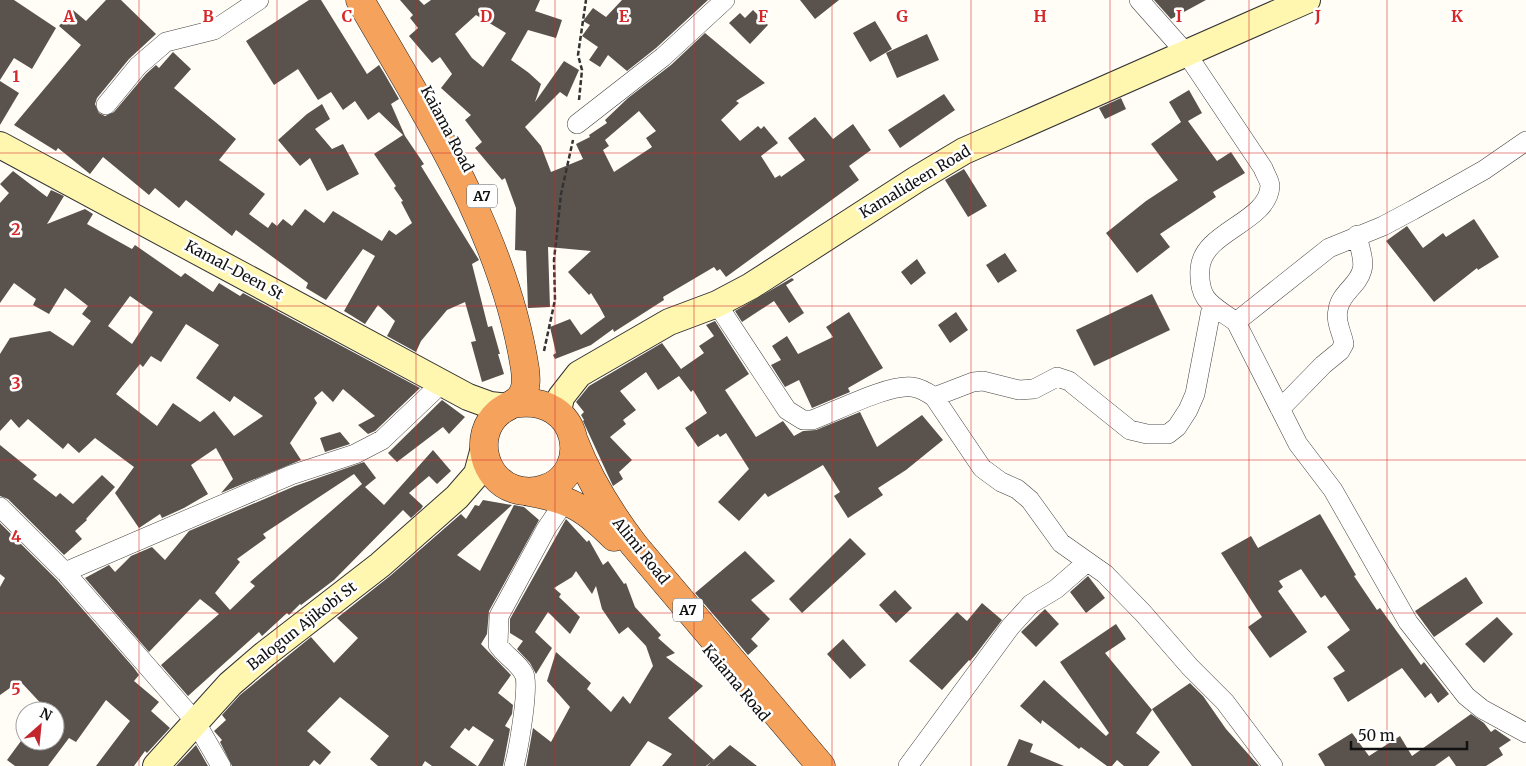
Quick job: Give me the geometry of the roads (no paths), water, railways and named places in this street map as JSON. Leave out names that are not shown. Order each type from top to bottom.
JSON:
[{"type":"highway","name":"Kaiama Road","points":[[360,0],[419,103],[491,243],[510,301],[525,370],[523,394],[511,405]]},
{"type":"highway","name":"Kaiama Road","points":[[374,0],[458,150],[504,242],[521,295],[540,370],[555,410]]},
{"type":"highway","points":[[529,401],[545,404],[555,410],[568,424],[574,441],[574,456],[568,471],[551,486],[519,489],[500,481],[491,471],[484,456],[488,425],[498,413],[511,405],[529,401]]},
{"type":"highway","name":"Alimi Road","points":[[574,441],[586,471],[615,520],[629,539],[821,766]]},
{"type":"highway","name":"Kaiama Road","points":[[519,489],[565,501],[583,509],[614,537],[807,766]]},
{"type":"street","points":[[106,105],[138,66],[166,42],[214,30],[259,0]]},
{"type":"street","points":[[577,124],[664,57],[725,0]]},
{"type":"street","points":[[1138,0],[1186,53],[1263,168],[1270,185],[1266,200],[1247,218],[1206,249],[1200,263],[1199,286],[1212,305],[1236,322],[1298,444],[1333,490],[1408,622],[1466,696],[1482,709],[1526,733]]},
{"type":"street","name":"Kamalideen Road","points":[[555,410],[561,397],[579,374],[669,322],[717,304],[751,286],[964,151],[1306,0]]},
{"type":"street","points":[[1236,322],[1329,248],[1356,235],[1383,226],[1413,210],[1484,170],[1526,142]]},
{"type":"street","name":"Kamal-Deen St","points":[[0,145],[468,397],[490,406],[511,405]]},
{"type":"street","points":[[1280,409],[1323,365],[1340,352],[1344,344],[1337,321],[1337,311],[1340,300],[1362,270],[1363,260],[1356,235]]},
{"type":"street","points":[[717,304],[787,410],[802,420],[812,420],[869,397],[902,387],[923,390],[934,397],[982,468],[1002,482],[1017,489],[1030,500],[1061,543],[1105,574],[1143,613],[1190,668],[1225,702],[1273,766]]},
{"type":"street","points":[[934,397],[972,382],[983,381],[1019,390],[1034,389],[1057,376],[1069,381],[1130,430],[1147,434],[1168,434],[1177,427],[1195,394],[1212,305]]},
{"type":"street","points":[[65,572],[292,475],[362,450],[382,440],[443,382]]},
{"type":"street","points":[[468,397],[483,420],[485,440]]},
{"type":"street","name":"Balogun Ajikobi St","points":[[156,766],[230,684],[265,654],[380,565],[457,496],[477,474],[485,440]]},
{"type":"street","points":[[457,496],[490,487],[519,489]]},
{"type":"street","points":[[514,766],[521,740],[526,680],[518,666],[498,645],[499,616],[546,529],[565,501]]},
{"type":"street","points":[[0,507],[65,572],[195,721],[221,766]]},
{"type":"street","points":[[908,766],[1011,626],[1031,604],[1056,589],[1087,562]]}]
